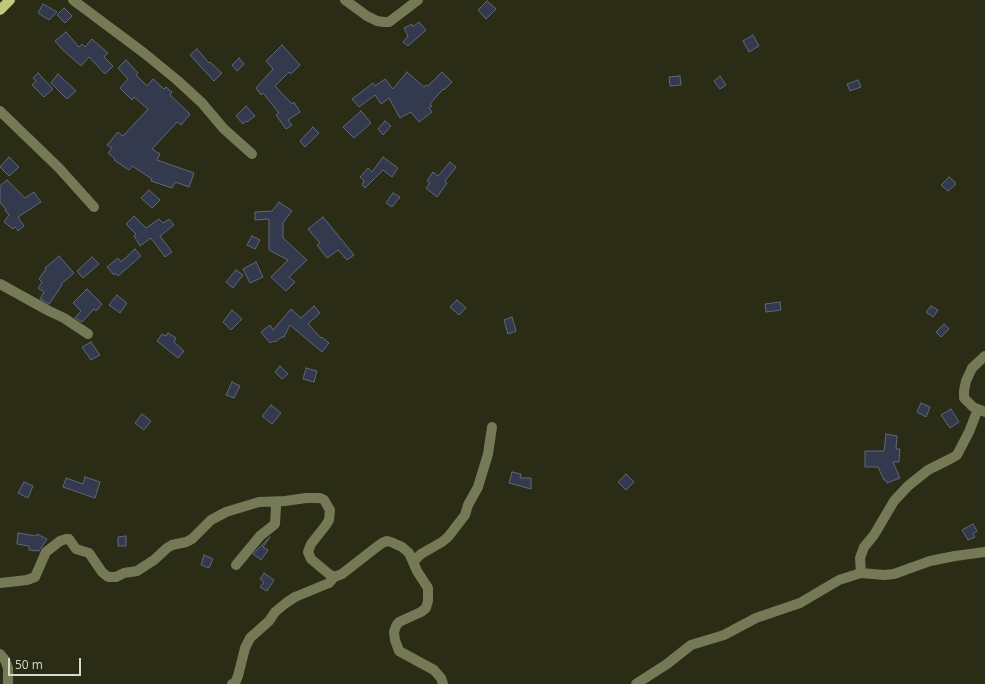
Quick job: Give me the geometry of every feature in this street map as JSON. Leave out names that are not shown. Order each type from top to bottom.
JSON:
[{"type":"main road","points":[[0,10],[10,0]]},
{"type":"street","points":[[73,0],[144,53],[177,80],[202,103],[224,129],[252,154]]},
{"type":"street","points":[[345,0],[366,16],[377,21],[384,22],[389,22],[418,0]]},
{"type":"street","points":[[0,111],[59,168],[94,207]]},
{"type":"street","points":[[0,284],[64,318],[88,334]]},
{"type":"street","points":[[860,573],[860,558],[864,547],[874,535],[894,501],[908,486],[928,470],[957,455],[982,411],[973,406],[964,398],[964,391],[966,381],[972,368],[985,356]]},
{"type":"street","points":[[413,562],[421,554],[448,537],[465,515],[478,487],[488,454],[492,427]]},
{"type":"street","points":[[0,583],[27,580],[35,577],[46,552],[60,541],[66,539],[69,539],[76,549],[89,553],[102,572],[108,577],[116,577],[145,567],[172,545],[192,540],[216,517],[259,502],[285,501],[316,497],[324,500],[330,510],[329,520],[311,544],[308,552],[316,564],[334,577]]},
{"type":"street","points":[[236,565],[260,536],[274,524],[276,507],[273,502]]},
{"type":"street","points":[[232,684],[235,683],[238,676],[245,648],[250,638],[269,621],[276,612],[295,597],[329,583],[334,577],[342,574],[382,543],[387,541],[402,547],[409,553],[428,588],[428,601],[426,608],[421,612],[399,622],[394,632],[395,640],[400,651],[434,670],[441,678],[443,684]]},
{"type":"street","points":[[636,684],[675,659],[683,650],[691,645],[724,635],[756,618],[800,603],[839,580],[860,573],[884,575],[894,574],[930,561],[985,552]]},
{"type":"street","points":[[0,654],[5,660],[8,668],[8,684]]},
{"type":"building","points":[[487,1],[496,9],[486,19],[478,10]]},
{"type":"building","points":[[43,4],[57,12],[49,20],[38,13]]},
{"type":"building","points":[[64,8],[72,16],[65,23],[57,15]]},
{"type":"building","points":[[419,22],[426,30],[408,46],[403,42],[408,36],[404,28],[412,24],[413,27]]},
{"type":"building","points":[[66,32],[79,47],[82,44],[85,47],[92,39],[108,53],[104,57],[113,66],[105,74],[89,57],[81,66],[55,41]]},
{"type":"building","points":[[753,35],[759,46],[749,52],[743,41]]},
{"type":"building","points":[[282,45],[300,65],[291,74],[289,72],[275,86],[292,104],[294,102],[300,112],[288,120],[292,125],[286,129],[276,115],[279,113],[263,93],[261,95],[256,88],[273,69],[266,61]]},
{"type":"building","points":[[197,49],[209,63],[210,62],[222,73],[214,81],[190,55]]},
{"type":"building","points":[[239,58],[244,64],[237,71],[232,65]]},
{"type":"building","points":[[126,60],[138,73],[136,75],[147,86],[153,79],[164,89],[166,87],[172,92],[170,95],[190,114],[181,125],[177,122],[152,149],[160,154],[157,160],[194,173],[189,187],[175,182],[172,188],[151,181],[152,179],[132,166],[129,170],[114,160],[115,159],[108,153],[112,148],[107,145],[118,132],[123,136],[148,109],[134,97],[132,100],[120,88],[128,79],[118,68]]},
{"type":"building","points":[[407,72],[424,87],[426,85],[428,86],[442,72],[452,82],[444,90],[443,89],[430,104],[432,106],[429,108],[432,112],[419,122],[411,112],[400,118],[389,98],[381,104],[375,95],[359,107],[352,99],[373,83],[375,86],[385,79],[393,89]]},
{"type":"building","points":[[38,73],[53,89],[44,97],[32,85],[36,81],[33,78]]},
{"type":"building","points":[[58,74],[76,91],[67,99],[51,83]]},
{"type":"building","points":[[680,76],[681,85],[670,86],[669,77]]},
{"type":"building","points":[[720,76],[726,85],[720,89],[714,81]]},
{"type":"building","points":[[858,80],[861,87],[850,91],[847,84]]},
{"type":"building","points":[[246,106],[255,116],[243,124],[236,116]]},
{"type":"building","points":[[361,111],[371,123],[354,138],[343,127]]},
{"type":"building","points":[[385,121],[391,126],[383,135],[378,129]]},
{"type":"building","points":[[313,127],[319,133],[305,147],[300,141]]},
{"type":"building","points":[[9,157],[19,167],[9,176],[0,167]]},
{"type":"building","points":[[383,157],[398,168],[392,177],[383,170],[365,188],[362,185],[364,181],[360,177],[368,168],[372,172]]},
{"type":"building","points":[[450,162],[456,167],[445,181],[447,183],[437,197],[426,188],[430,183],[427,181],[433,172],[438,176]]},
{"type":"building","points":[[949,177],[955,182],[955,185],[948,191],[941,185]]},
{"type":"building","points":[[7,180],[25,198],[34,192],[41,202],[18,217],[24,226],[18,231],[15,227],[13,229],[4,222],[9,215],[0,203],[0,186]]},
{"type":"building","points":[[149,190],[160,200],[152,208],[141,198]]},
{"type":"building","points":[[393,193],[400,197],[392,207],[386,203]]},
{"type":"building","points":[[279,202],[292,211],[283,223],[283,238],[307,260],[289,277],[295,282],[286,291],[271,277],[288,260],[269,250],[269,219],[255,220],[255,212],[272,211]]},
{"type":"building","points":[[134,216],[146,228],[159,219],[163,223],[169,219],[174,225],[160,236],[172,252],[165,257],[151,238],[140,246],[134,236],[136,234],[126,224]]},
{"type":"building","points":[[323,217],[354,255],[347,260],[338,250],[327,258],[317,245],[320,243],[308,229]]},
{"type":"building","points":[[252,236],[260,240],[255,249],[247,245]]},
{"type":"building","points":[[135,249],[141,256],[118,276],[115,273],[114,275],[107,267],[118,258],[121,262]]},
{"type":"building","points":[[59,256],[74,273],[61,284],[62,285],[49,304],[40,299],[44,292],[38,288],[42,282],[39,279],[46,269],[45,268]]},
{"type":"building","points":[[92,257],[99,264],[83,278],[77,271]]},
{"type":"building","points":[[256,262],[263,277],[250,283],[243,269]]},
{"type":"building","points":[[236,270],[243,275],[233,288],[226,282]]},
{"type":"building","points":[[87,289],[102,304],[96,311],[94,309],[82,322],[75,318],[81,311],[73,303]]},
{"type":"building","points":[[117,295],[127,303],[120,313],[109,305]]},
{"type":"building","points":[[457,300],[466,308],[459,315],[450,307]]},
{"type":"building","points":[[780,302],[781,310],[766,312],[765,304]]},
{"type":"building","points":[[314,306],[320,313],[308,324],[321,338],[322,337],[329,343],[322,352],[290,325],[284,337],[275,342],[270,343],[261,332],[270,325],[273,330],[291,309],[301,318]]},
{"type":"building","points":[[931,306],[938,310],[933,317],[926,312]]},
{"type":"building","points":[[232,310],[242,319],[231,330],[223,322]]},
{"type":"building","points":[[512,317],[516,331],[508,334],[504,320]]},
{"type":"building","points":[[944,324],[949,329],[941,337],[936,332]]},
{"type":"building","points":[[168,333],[176,338],[174,342],[184,351],[178,358],[157,341],[162,334],[166,336]]},
{"type":"building","points":[[91,342],[100,355],[91,360],[82,347]]},
{"type":"building","points":[[280,366],[288,374],[282,379],[275,372]]},
{"type":"building","points":[[306,368],[317,371],[314,382],[303,379]]},
{"type":"building","points":[[232,382],[240,386],[234,398],[226,395]]},
{"type":"building","points":[[921,403],[930,407],[926,417],[917,412]]},
{"type":"building","points":[[271,405],[281,413],[272,424],[262,416]]},
{"type":"building","points":[[951,409],[959,422],[950,428],[941,415]]},
{"type":"building","points":[[142,414],[151,421],[144,430],[135,423]]},
{"type":"building","points":[[886,434],[897,436],[896,449],[900,449],[899,462],[893,462],[900,478],[887,483],[878,467],[865,467],[865,451],[884,451]]},
{"type":"building","points":[[512,472],[521,474],[520,478],[531,478],[531,489],[509,483]]},
{"type":"building","points":[[626,474],[634,482],[626,490],[618,482]]},
{"type":"building","points":[[85,477],[100,482],[95,498],[63,487],[66,478],[83,484]]},
{"type":"building","points":[[24,482],[33,486],[28,498],[18,493]]},
{"type":"building","points":[[973,524],[977,531],[973,534],[975,537],[968,540],[962,530]]},
{"type":"building","points":[[18,533],[36,536],[37,534],[47,539],[39,551],[29,550],[29,546],[17,544]]},
{"type":"building","points":[[126,536],[126,546],[118,546],[118,537]]},
{"type":"building","points":[[270,537],[263,547],[268,550],[261,560],[253,554]]},
{"type":"building","points":[[204,555],[213,559],[209,568],[201,565]]},
{"type":"building","points":[[264,573],[274,580],[267,591],[260,587],[264,582],[260,579]]}]
